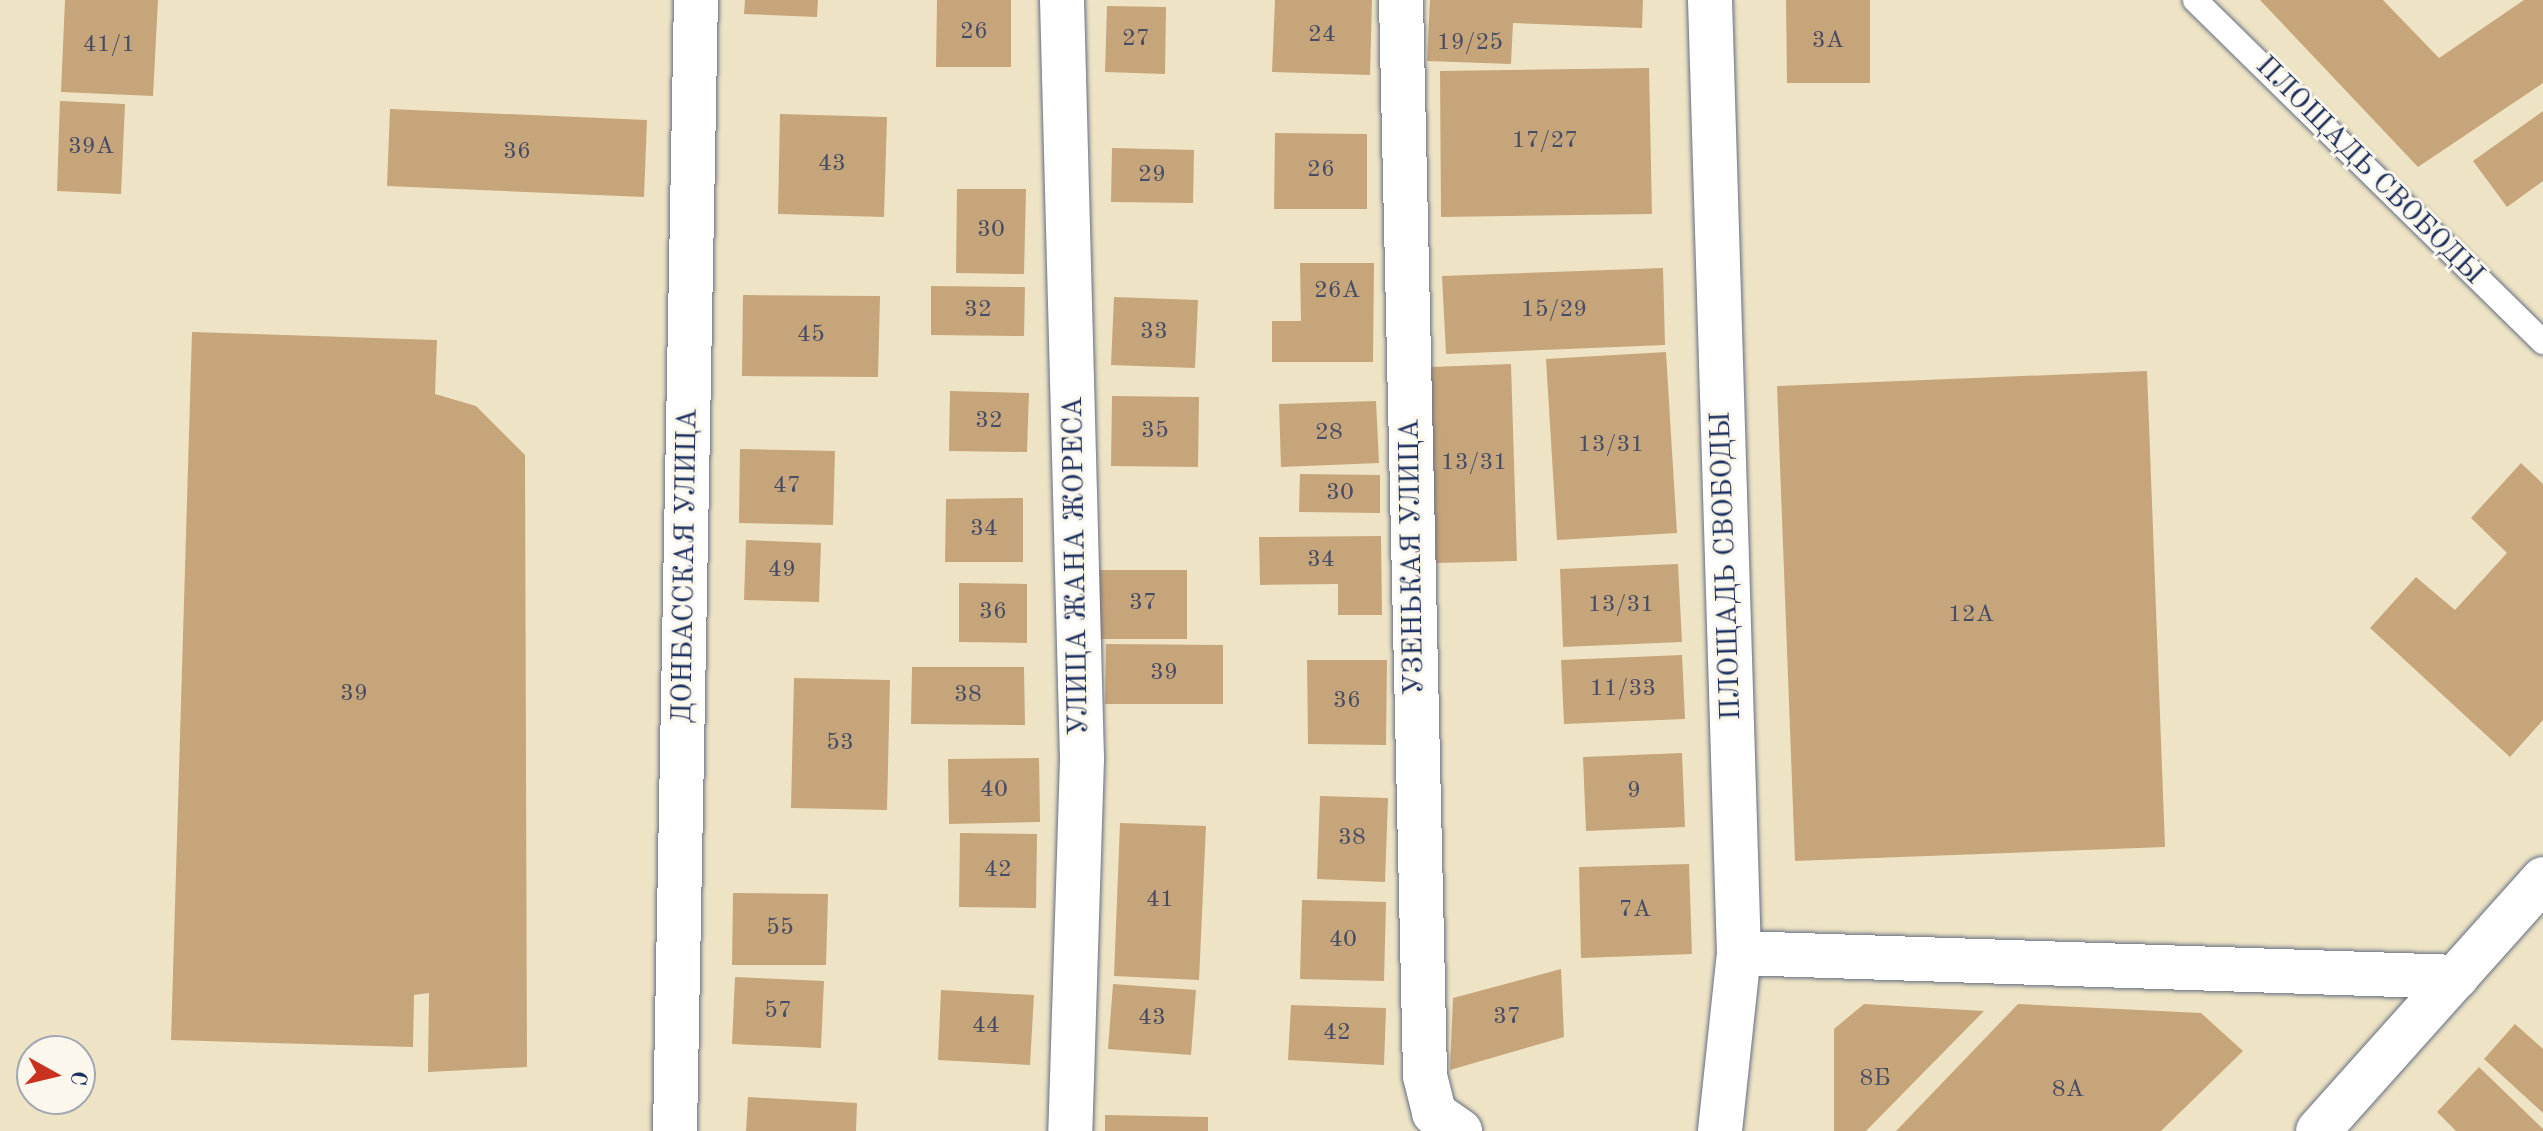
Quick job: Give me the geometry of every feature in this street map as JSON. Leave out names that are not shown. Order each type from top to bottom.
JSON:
[{"type":"street","name":"ДОНБАССКАЯ УЛИЦА","points":[[675,1131],[696,0]]},
{"type":"street","name":"УЛИЦА ЖАНА ЖОРЕСА","points":[[1062,0],[1082,759],[1070,1131]]},
{"type":"street","name":"УЗЕНЬКАЯ УЛИЦА","points":[[1401,0],[1425,1076],[1447,1122]]},
{"type":"street","name":"ПЛОЩАДЬ СВОБОДЫ","points":[[1710,0],[1739,953],[1720,1131]]},
{"type":"street","points":[[2318,1131],[2543,879]]},
{"type":"street","points":[[1739,953],[2457,977]]},
{"type":"lane","name":"ПЛОЩАДЬ СВОБОДЫ","points":[[2195,0],[2543,342]]},
{"type":"building","points":[[65,0],[158,0],[153,96],[61,92]]},
{"type":"building","points":[[745,0],[818,0],[817,17],[744,14]]},
{"type":"building","points":[[937,0],[1011,0],[1011,67],[936,67]]},
{"type":"building","points":[[1275,0],[1372,0],[1370,75],[1272,72]]},
{"type":"building","points":[[1430,0],[1643,0],[1642,28],[1513,23],[1511,64],[1427,61]]},
{"type":"building","points":[[1786,0],[1870,0],[1870,83],[1787,83]]},
{"type":"building","points":[[2260,0],[2383,0],[2439,58],[2524,0],[2543,0],[2543,83],[2418,167]]},
{"type":"building","points":[[1107,6],[1166,7],[1165,74],[1105,72]]},
{"type":"building","points":[[1649,68],[1652,214],[1441,217],[1440,71]]},
{"type":"building","points":[[60,101],[125,104],[121,194],[57,191]]},
{"type":"building","points":[[390,109],[647,120],[644,197],[387,186]]},
{"type":"building","points":[[2543,111],[2543,181],[2507,207],[2473,161]]},
{"type":"building","points":[[780,114],[887,117],[884,217],[778,214]]},
{"type":"building","points":[[1275,133],[1367,134],[1367,209],[1274,209]]},
{"type":"building","points":[[1112,148],[1194,150],[1193,203],[1111,202]]},
{"type":"building","points":[[957,189],[1026,189],[1024,274],[956,273]]},
{"type":"building","points":[[1300,263],[1374,263],[1373,362],[1272,362],[1272,321],[1301,321]]},
{"type":"building","points":[[1663,268],[1665,345],[1446,354],[1442,276]]},
{"type":"building","points":[[931,286],[1025,287],[1024,336],[931,335]]},
{"type":"building","points":[[743,295],[880,296],[878,377],[742,376]]},
{"type":"building","points":[[1114,297],[1198,300],[1195,368],[1111,365]]},
{"type":"building","points":[[192,332],[437,340],[435,394],[476,406],[525,455],[527,1067],[428,1072],[429,993],[414,995],[413,1047],[171,1040]]},
{"type":"building","points":[[1666,352],[1677,533],[1557,540],[1546,359]]},
{"type":"building","points":[[1511,364],[1517,561],[1436,563],[1431,367]]},
{"type":"building","points":[[2147,371],[2165,847],[1795,861],[1777,386]]},
{"type":"building","points":[[950,391],[1029,393],[1027,452],[949,451]]},
{"type":"building","points":[[1112,396],[1199,397],[1198,467],[1111,466]]},
{"type":"building","points":[[1376,401],[1379,463],[1281,467],[1279,404]]},
{"type":"building","points":[[740,449],[835,451],[833,525],[739,523]]},
{"type":"building","points":[[2521,463],[2543,484],[2543,720],[2510,757],[2370,628],[2416,577],[2455,610],[2507,553],[2471,518]]},
{"type":"building","points":[[1300,474],[1380,475],[1380,513],[1299,512]]},
{"type":"building","points":[[1023,498],[1023,562],[945,562],[946,499]]},
{"type":"building","points":[[1381,536],[1382,615],[1338,615],[1338,584],[1260,585],[1259,537]]},
{"type":"building","points":[[746,540],[821,543],[819,602],[744,600]]},
{"type":"building","points":[[1678,564],[1682,642],[1563,647],[1560,569]]},
{"type":"building","points":[[1099,570],[1187,570],[1187,639],[1099,639]]},
{"type":"building","points":[[959,583],[1027,584],[1027,643],[959,642]]},
{"type":"building","points":[[1106,644],[1223,645],[1223,704],[1105,704]]},
{"type":"building","points":[[1682,655],[1685,719],[1564,724],[1561,660]]},
{"type":"building","points":[[1307,660],[1387,660],[1386,745],[1308,744]]},
{"type":"building","points":[[912,667],[1024,667],[1025,725],[911,724]]},
{"type":"building","points":[[794,678],[890,680],[887,810],[791,808]]},
{"type":"building","points":[[1682,753],[1685,827],[1586,831],[1583,757]]},
{"type":"building","points":[[1039,758],[1040,822],[949,824],[948,759]]},
{"type":"building","points":[[1320,796],[1388,798],[1385,882],[1317,879]]},
{"type":"building","points":[[1120,823],[1206,826],[1199,980],[1114,976]]},
{"type":"building","points":[[960,833],[1037,834],[1036,908],[959,907]]},
{"type":"building","points":[[1689,864],[1692,954],[1581,958],[1579,867]]},
{"type":"building","points":[[733,893],[828,894],[826,965],[732,965]]},
{"type":"building","points":[[1302,900],[1386,902],[1384,981],[1300,979]]},
{"type":"building","points":[[1561,969],[1564,1037],[1450,1070],[1453,998]]},
{"type":"building","points":[[735,977],[824,981],[821,1048],[732,1044]]},
{"type":"building","points":[[1113,984],[1196,990],[1191,1055],[1108,1049]]},
{"type":"building","points":[[941,990],[1034,995],[1030,1065],[938,1060]]},
{"type":"building","points":[[1864,1004],[1984,1011],[1866,1131],[1834,1131],[1834,1029]]},
{"type":"building","points":[[2018,1004],[2201,1013],[2243,1051],[2161,1131],[1896,1131]]},
{"type":"building","points":[[1291,1005],[1386,1008],[1384,1065],[1288,1060]]},
{"type":"building","points":[[2515,1024],[2543,1049],[2543,1113],[2484,1059]]},
{"type":"building","points":[[2479,1067],[2543,1131],[2456,1131],[2437,1112]]},
{"type":"building","points":[[748,1097],[857,1103],[856,1131],[746,1131]]},
{"type":"building","points":[[1105,1115],[1208,1117],[1208,1131],[1105,1131]]}]
